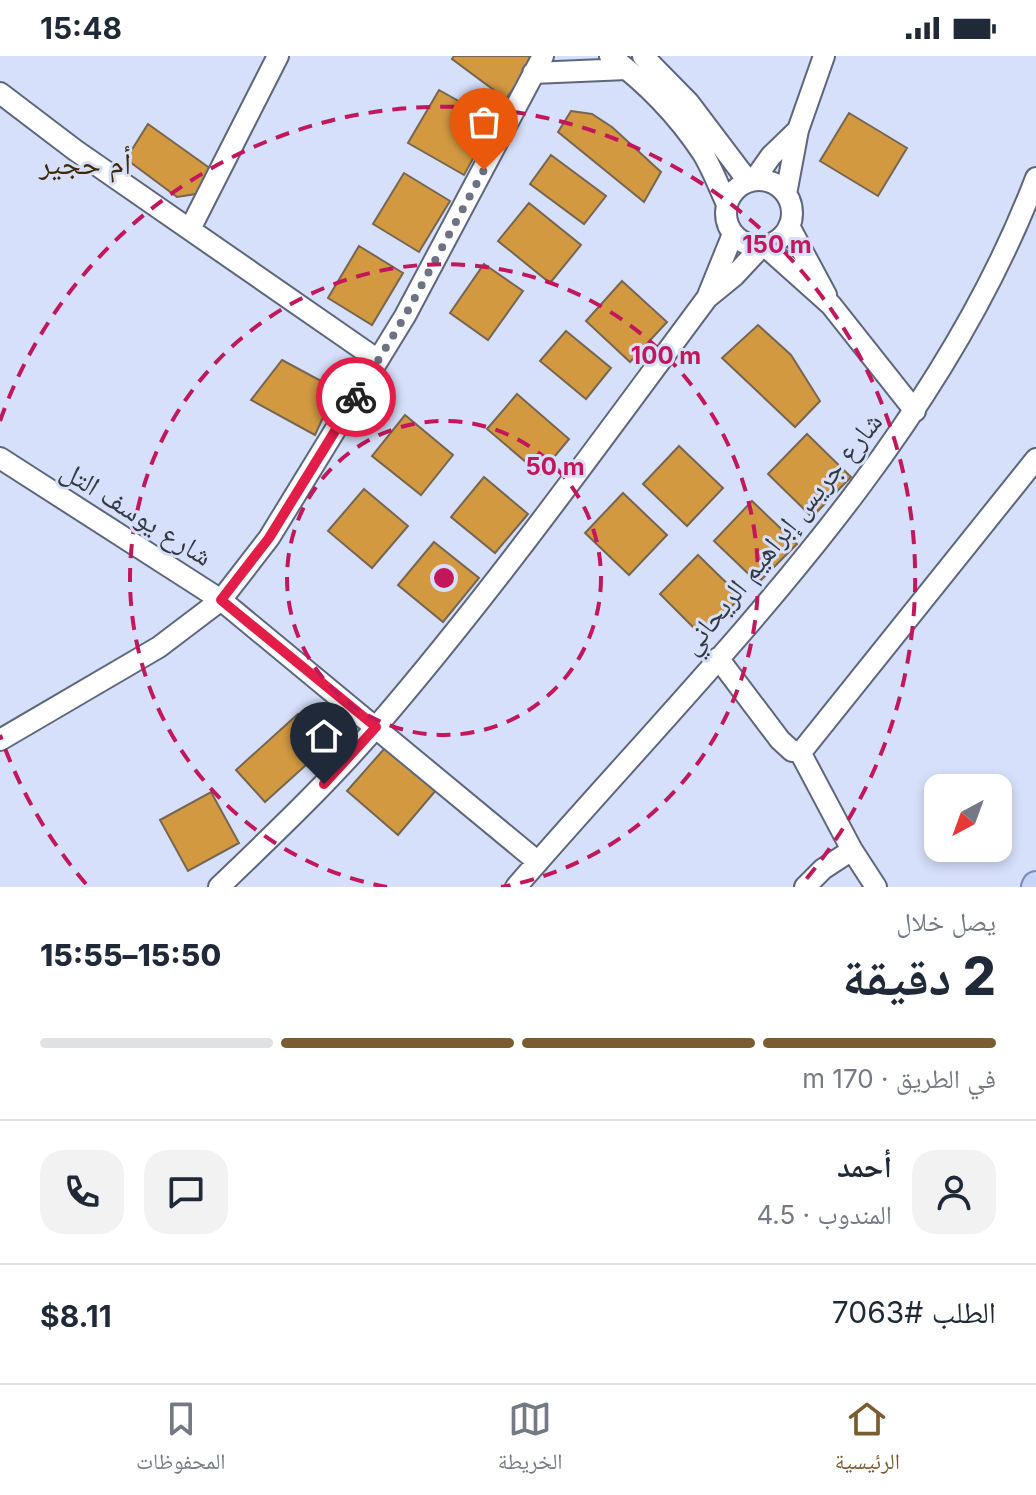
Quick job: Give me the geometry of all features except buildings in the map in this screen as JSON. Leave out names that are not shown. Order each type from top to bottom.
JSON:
[{"type":"street","points":[[190,229],[278,56]]},
{"type":"street","points":[[786,194],[798,130],[824,56]]},
{"type":"street","points":[[627,60],[703,154],[727,204]]},
{"type":"street","points":[[0,740],[159,647],[221,600],[269,538],[378,360],[436,260],[538,65],[627,60],[689,103],[751,181],[775,184],[786,194],[792,210],[789,226],[782,237],[763,246],[707,298],[545,516],[376,727],[324,784],[219,887]]},
{"type":"street","points":[[0,93],[75,150],[378,360]]},
{"type":"street","points":[[798,130],[751,181],[735,190],[725,214],[733,234],[745,244],[763,246],[831,305]]},
{"type":"street","name":"شارع جريس إبراهيم الريحاني","points":[[516,887],[814,544],[915,411],[986,292],[1036,178]]},
{"type":"street","points":[[789,226],[831,305],[915,411]]},
{"type":"street","points":[[707,298],[733,234]]},
{"type":"street","name":"شارع يوسف التل","points":[[0,458],[221,600],[538,862]]},
{"type":"street","points":[[800,752],[810,744],[1036,459]]},
{"type":"street","points":[[718,658],[780,740],[787,748],[800,752],[852,850],[876,887]]},
{"type":"street","points":[[805,887],[823,869],[852,850]]},
{"type":"way so far","points":[[356,397],[405,316],[484,170]]},
{"type":"district","name":"أم حجير","points":[[85,163]]},
{"type":"route","points":[[324,784],[376,727],[221,600],[269,538],[356,397]]}]
